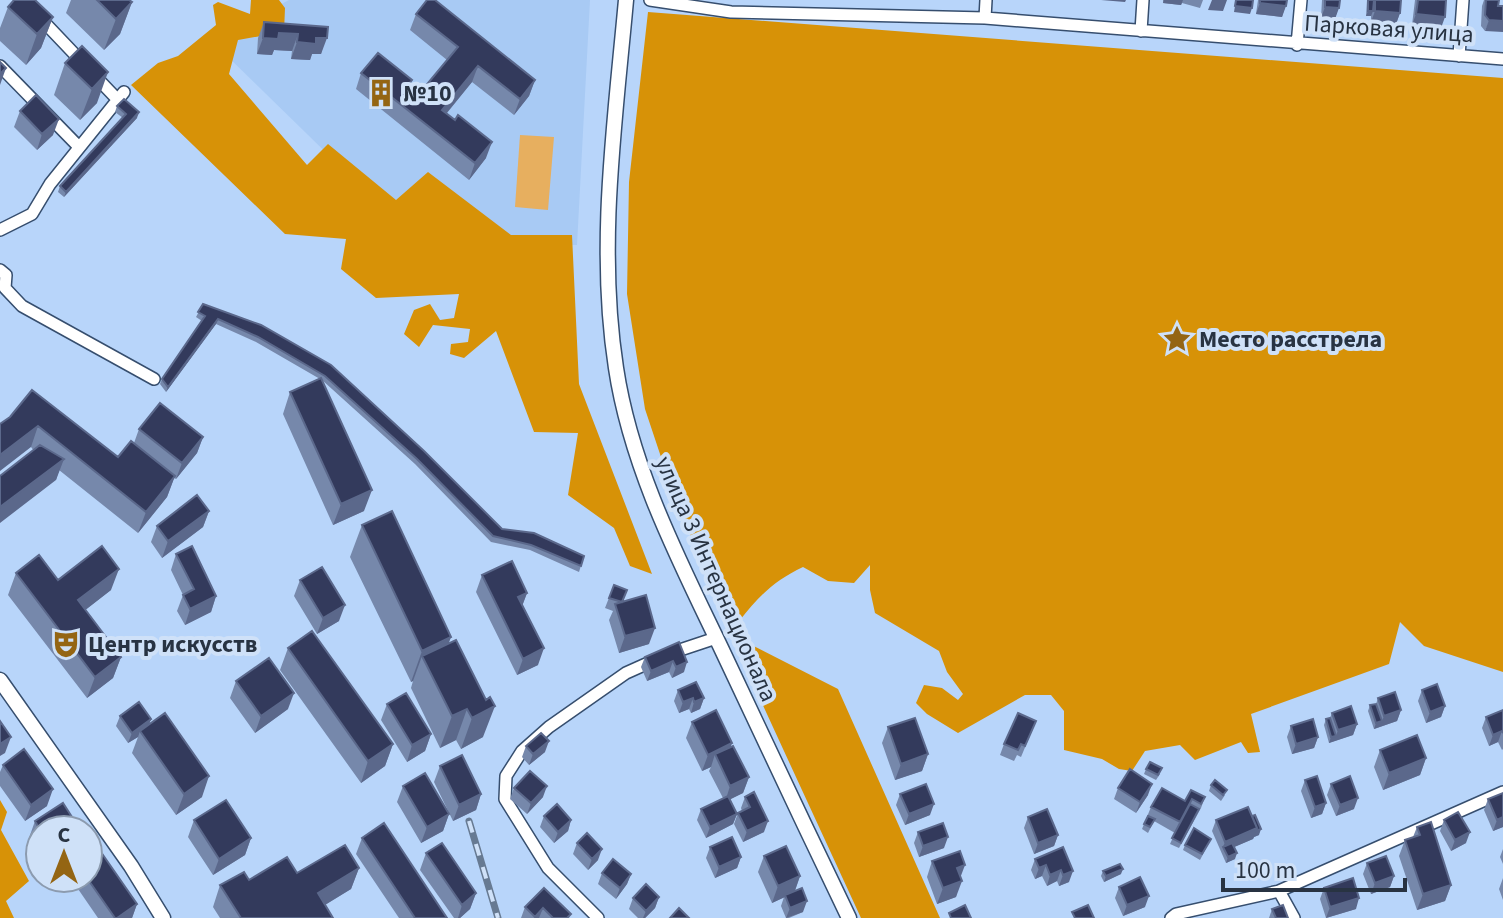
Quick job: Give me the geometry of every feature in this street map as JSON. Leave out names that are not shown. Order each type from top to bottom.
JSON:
[{"type":"main road","name":"улица 3 Интернационала","points":[[626,0],[608,199],[607,287],[616,370],[640,464],[665,529],[849,918]]},
{"type":"main road","points":[[0,680],[131,866],[163,918]]},
{"type":"street","points":[[0,230],[32,214],[50,184],[121,96],[23,0]]},
{"type":"street","name":"Парковая улица","points":[[650,0],[731,12],[819,6],[1503,59]]},
{"type":"street","points":[[985,18],[986,0]]},
{"type":"street","points":[[1141,31],[1143,0]]},
{"type":"street","points":[[1297,45],[1301,0]]},
{"type":"street","points":[[1459,56],[1463,0]]},
{"type":"street","points":[[0,66],[79,147]]},
{"type":"street","points":[[0,270],[6,275],[5,288],[22,306],[154,379]]},
{"type":"street","points":[[598,918],[548,868],[505,799],[506,776],[522,751],[549,727],[626,673],[686,647],[716,638]]},
{"type":"street","points":[[1171,918],[1176,914],[1279,891],[1503,792]]},
{"type":"street","points":[[1279,891],[1294,918]]},
{"type":"shaded area","points":[[251,0],[279,0],[285,8],[284,32],[238,40],[229,74],[307,165],[328,144],[396,200],[428,172],[511,235],[572,235],[579,384],[652,574],[630,566],[614,528],[568,495],[578,433],[534,432],[496,331],[464,358],[450,354],[451,344],[468,342],[470,329],[433,325],[419,347],[404,334],[414,310],[430,304],[440,320],[454,318],[459,294],[376,298],[341,269],[346,239],[285,234],[131,85],[158,63],[178,56],[216,25],[213,5],[218,2],[250,14]]},
{"type":"shaded area","points":[[289,0],[590,0],[577,245],[502,244],[391,216],[219,48],[253,19]]},
{"type":"shaded area","points":[[648,12],[1503,78],[1503,672],[1424,646],[1400,622],[1389,664],[1251,714],[1260,752],[1248,753],[1241,742],[1195,760],[1180,745],[1145,751],[1132,771],[1119,769],[1102,759],[1064,750],[1064,711],[1051,695],[1025,695],[958,733],[927,714],[916,703],[924,685],[942,688],[958,700],[963,694],[947,672],[939,651],[875,613],[870,590],[870,565],[854,583],[828,581],[803,567],[768,589],[740,620],[716,598],[674,496],[645,409],[627,294],[629,182]]},
{"type":"shaded area","points":[[520,135],[554,137],[548,210],[515,207]]},
{"type":"shaded area","points":[[730,634],[838,689],[940,918],[861,918]]},
{"type":"shaded area","points":[[0,800],[7,812],[1,830],[24,872],[24,885],[6,901],[14,918],[0,918]]},
{"type":"building","points":[[14,0],[35,0],[53,17],[37,34],[8,7]]},
{"type":"building","points":[[97,0],[129,0],[132,2],[116,19]]},
{"type":"building","points":[[427,0],[435,0],[535,80],[520,99],[478,66],[442,110],[455,120],[458,115],[492,142],[475,163],[361,73],[378,53],[412,80],[408,85],[419,94],[458,47],[416,14]]},
{"type":"building","points":[[1236,0],[1253,0],[1252,8],[1235,6]]},
{"type":"building","points":[[1260,0],[1287,0],[1286,6],[1260,3]]},
{"type":"building","points":[[1325,0],[1340,0],[1339,8],[1325,7]]},
{"type":"building","points":[[1368,0],[1374,0],[1373,11],[1368,11]]},
{"type":"building","points":[[1375,0],[1401,0],[1400,13],[1375,11]]},
{"type":"building","points":[[1418,0],[1446,0],[1445,17],[1416,14]]},
{"type":"building","points":[[1486,0],[1499,0],[1498,6],[1503,6],[1503,21],[1489,20],[1485,15]]},
{"type":"building","points":[[264,22],[328,27],[327,38],[316,38],[316,44],[297,42],[298,34],[279,33],[278,39],[263,38]]},
{"type":"building","points":[[82,46],[108,72],[92,89],[65,63]]},
{"type":"building","points":[[36,95],[59,119],[42,134],[20,111]]},
{"type":"building","points":[[124,99],[139,112],[66,192],[60,186],[126,114],[117,106]]},
{"type":"building","points":[[203,304],[261,325],[331,365],[502,529],[534,533],[584,556],[581,566],[531,545],[493,536],[417,459],[325,376],[258,337],[218,319],[168,387],[162,379],[205,316],[198,312]]},
{"type":"building","points":[[321,378],[372,490],[341,504],[290,392]]},
{"type":"building","points":[[32,390],[118,457],[131,441],[175,476],[146,512],[38,426],[0,455],[0,424],[10,417]]},
{"type":"building","points":[[160,403],[203,437],[182,463],[139,429]]},
{"type":"building","points":[[40,445],[64,459],[0,507],[0,476]]},
{"type":"building","points":[[197,495],[209,511],[168,541],[157,526]]},
{"type":"building","points":[[392,511],[451,637],[422,651],[362,525]]},
{"type":"building","points":[[102,546],[119,569],[78,600],[121,657],[95,677],[16,573],[39,555],[58,580]]},
{"type":"building","points":[[192,546],[216,596],[190,609],[183,595],[194,589],[176,554]]},
{"type":"building","points":[[512,561],[527,593],[518,597],[544,648],[523,659],[482,575]]},
{"type":"building","points":[[322,567],[345,605],[323,618],[300,580]]},
{"type":"building","points":[[614,585],[627,590],[622,602],[609,598]]},
{"type":"building","points":[[646,595],[655,628],[625,636],[615,604]]},
{"type":"building","points":[[312,631],[393,744],[368,761],[288,648]]},
{"type":"building","points":[[456,640],[486,700],[490,697],[495,706],[472,718],[467,709],[452,716],[422,656]]},
{"type":"building","points":[[679,642],[687,662],[676,667],[673,661],[651,671],[645,657]]},
{"type":"building","points":[[269,658],[294,693],[261,716],[236,681]]},
{"type":"building","points":[[696,682],[704,698],[683,702],[678,690]]},
{"type":"building","points":[[1437,684],[1445,706],[1430,712],[1422,690]]},
{"type":"building","points":[[1395,692],[1401,710],[1384,716],[1378,698]]},
{"type":"building","points":[[406,693],[431,734],[412,745],[387,704]]},
{"type":"building","points":[[139,702],[151,719],[132,733],[120,716]]},
{"type":"building","points":[[1376,704],[1382,721],[1376,723],[1370,705]]},
{"type":"building","points":[[1351,706],[1357,724],[1338,730],[1332,713]]},
{"type":"building","points":[[716,710],[732,743],[708,755],[692,722]]},
{"type":"building","points":[[1503,710],[1503,733],[1493,735],[1486,717]]},
{"type":"building","points":[[165,713],[209,776],[184,794],[140,731]]},
{"type":"building","points":[[1018,713],[1036,721],[1025,746],[1021,744],[1018,750],[1004,744]]},
{"type":"building","points":[[915,718],[928,754],[901,764],[888,727]]},
{"type":"building","points":[[1330,718],[1336,736],[1331,737],[1326,719]]},
{"type":"building","points":[[1313,719],[1318,737],[1296,744],[1291,726]]},
{"type":"building","points":[[0,721],[11,737],[0,744]]},
{"type":"building","points":[[541,733],[549,741],[533,754],[526,746]]},
{"type":"building","points":[[1417,735],[1426,758],[1389,773],[1380,750]]},
{"type":"building","points":[[733,746],[749,777],[730,786],[715,754]]},
{"type":"building","points":[[24,749],[53,789],[31,805],[3,765]]},
{"type":"building","points":[[462,755],[481,794],[459,805],[440,766]]},
{"type":"building","points":[[1150,762],[1162,768],[1158,775],[1146,769]]},
{"type":"building","points":[[1130,769],[1152,784],[1140,802],[1118,788]]},
{"type":"building","points":[[530,771],[547,786],[531,803],[514,788]]},
{"type":"building","points":[[425,773],[449,814],[427,827],[403,786]]},
{"type":"building","points":[[1317,776],[1326,803],[1315,807],[1305,780]]},
{"type":"building","points":[[1350,776],[1358,798],[1340,805],[1331,784]]},
{"type":"building","points":[[1215,780],[1227,790],[1223,795],[1211,785]]},
{"type":"building","points":[[926,784],[934,804],[909,814],[900,794]]},
{"type":"building","points":[[1162,788],[1185,801],[1191,790],[1205,797],[1201,804],[1192,799],[1180,822],[1151,807]]},
{"type":"building","points":[[754,792],[768,821],[747,831],[738,813],[750,807],[745,797]]},
{"type":"building","points":[[1503,793],[1503,817],[1497,820],[1488,799]]},
{"type":"building","points":[[728,796],[737,814],[710,827],[701,809]]},
{"type":"building","points":[[226,800],[251,838],[219,859],[194,820]]},
{"type":"building","points":[[63,803],[70,814],[46,814]]},
{"type":"building","points":[[557,804],[571,820],[558,832],[544,816]]},
{"type":"building","points":[[1190,804],[1199,809],[1181,843],[1172,838]]},
{"type":"building","points":[[1248,807],[1257,828],[1225,842],[1216,820]]},
{"type":"building","points":[[1047,809],[1058,835],[1038,843],[1028,817]]},
{"type":"building","points":[[1458,812],[1470,832],[1455,840],[1444,820]]},
{"type":"building","points":[[1255,815],[1261,829],[1256,831],[1252,816]]},
{"type":"building","points":[[1148,816],[1155,819],[1150,827],[1144,824]]},
{"type":"building","points":[[1431,822],[1451,885],[1423,894],[1405,840],[1420,835],[1417,827]]},
{"type":"building","points":[[384,823],[447,918],[415,918],[362,838]]},
{"type":"building","points":[[943,823],[948,837],[923,846],[918,832]]},
{"type":"building","points":[[1194,828],[1211,839],[1202,854],[1185,845]]},
{"type":"building","points":[[587,833],[602,849],[592,859],[577,843]]},
{"type":"building","points":[[732,837],[741,857],[719,867],[710,847]]},
{"type":"building","points":[[442,843],[476,893],[462,905],[426,853]]},
{"type":"building","points":[[1232,843],[1237,853],[1228,857],[1223,847]]},
{"type":"building","points":[[345,845],[359,868],[318,893],[333,918],[241,918],[220,885],[244,872],[249,880],[287,857],[297,873]]},
{"type":"building","points":[[786,846],[800,876],[778,886],[764,856]]},
{"type":"building","points":[[1063,847],[1073,871],[1063,875],[1061,870],[1050,875],[1046,865],[1039,868],[1035,859]]},
{"type":"building","points":[[960,851],[965,865],[957,868],[962,881],[943,888],[932,861]]},
{"type":"building","points":[[104,856],[137,904],[115,918],[98,894],[104,894]]},
{"type":"building","points":[[1386,856],[1394,876],[1375,883],[1367,863]]},
{"type":"building","points":[[613,859],[631,874],[620,888],[602,873]]},
{"type":"building","points":[[1120,864],[1123,869],[1106,876],[1103,871]]},
{"type":"building","points":[[1140,877],[1149,896],[1127,905],[1119,887]]},
{"type":"building","points":[[1353,878],[1359,898],[1330,907],[1324,888]]},
{"type":"building","points":[[646,884],[659,897],[646,911],[633,898]]},
{"type":"building","points":[[544,888],[571,914],[567,918],[553,918],[543,908],[535,917],[525,907]]},
{"type":"building","points":[[802,888],[807,901],[790,908],[785,895]]},
{"type":"building","points":[[965,905],[971,918],[951,918],[949,913]]},
{"type":"building","points":[[1088,905],[1094,918],[1075,918],[1072,912]]},
{"type":"building","points":[[1283,905],[1288,918],[1276,918],[1272,909]]},
{"type":"building","points":[[679,908],[689,918],[670,918]]},
{"type":"railway","points":[[469,821],[498,918]]},
{"type":"place","name":"№10","points":[[381,93]]},
{"type":"place","name":"Место расстрела","points":[[1177,339]]},
{"type":"place","name":"Центр искусств","points":[[66,644]]}]
